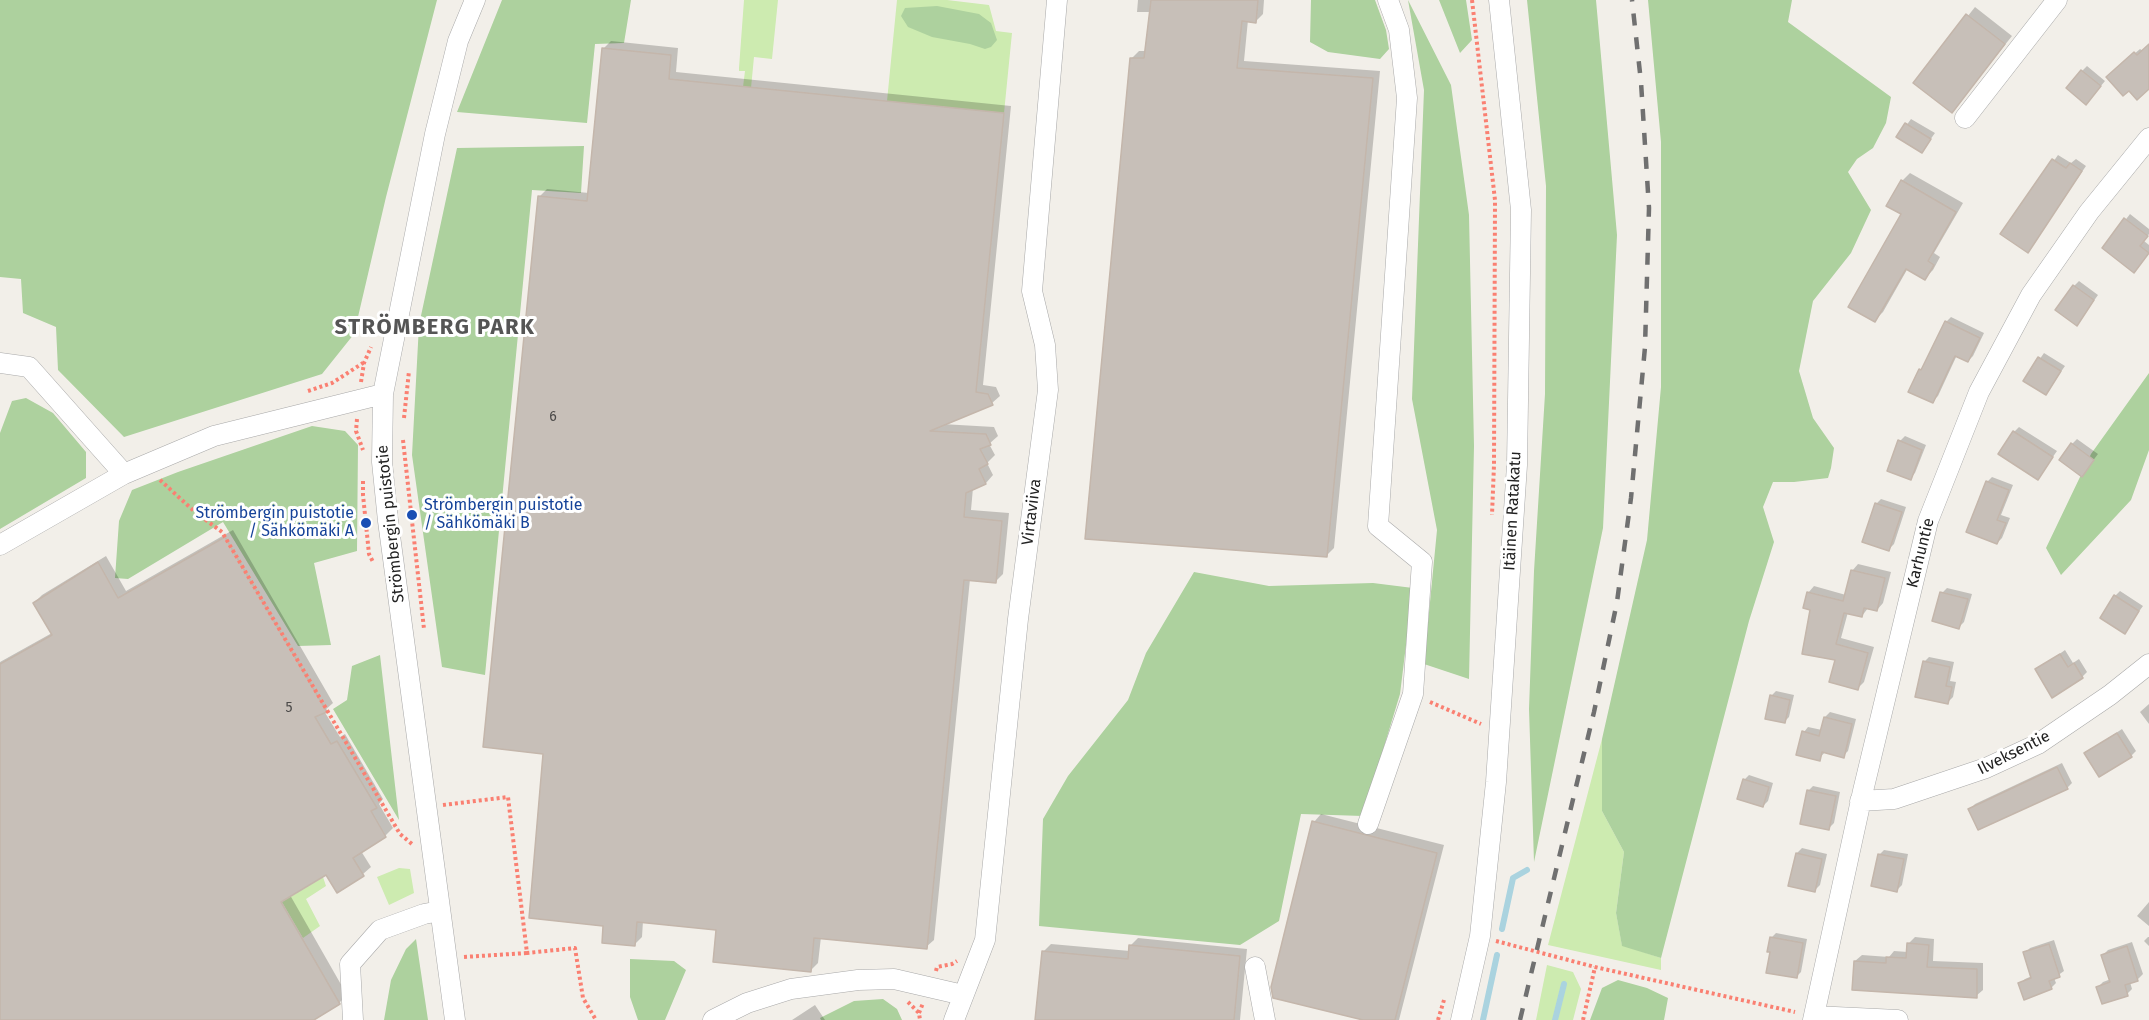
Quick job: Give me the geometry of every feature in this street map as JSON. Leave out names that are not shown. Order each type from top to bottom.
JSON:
[{"type":"street","name":"Strömbergin puistotie","points":[[455,1020],[388,521],[382,462],[383,394],[435,134],[458,41],[475,0]]},
{"type":"street","name":"Virtaviiva","points":[[954,1020],[985,940],[1018,619],[1048,390],[1045,345],[1032,291],[1057,0]]},
{"type":"street","points":[[1368,824],[1413,694],[1422,562],[1378,526],[1407,98],[1399,30],[1388,0]]},
{"type":"street","name":"Itäinen Ratakatu","points":[[1461,1020],[1480,936],[1496,782],[1517,465],[1521,210],[1499,0]]},
{"type":"street","points":[[1965,118],[2057,0]]},
{"type":"street","name":"Karhuntie","points":[[1813,1018],[1860,801],[1928,521],[1979,392],[2031,295],[2089,212],[2149,138]]},
{"type":"street","points":[[0,363],[29,368],[124,474]]},
{"type":"street","points":[[0,545],[124,474],[214,436],[383,394]]},
{"type":"street","name":"Ilveksentie","points":[[1860,801],[1894,799],[1986,768],[2038,744],[2149,664]]},
{"type":"street","points":[[353,1020],[350,964],[380,930],[424,914],[440,911]]},
{"type":"street","points":[[1255,967],[1265,1020]]},
{"type":"street","points":[[713,1020],[747,1003],[791,989],[858,980],[894,979],[963,995]]},
{"type":"street","points":[[1813,1018],[1898,1020]]},
{"type":"path","points":[[1472,0],[1495,200],[1492,524]]},
{"type":"path","points":[[299,394],[332,383],[364,363]]},
{"type":"path","points":[[403,421],[410,366]]},
{"type":"path","points":[[402,432],[425,639]]},
{"type":"path","points":[[148,464],[156,476],[195,512],[222,532],[400,834],[415,847]]},
{"type":"path","points":[[1413,694],[1484,726],[1485,714]]},
{"type":"path","points":[[443,794],[446,816]]},
{"type":"path","points":[[444,805],[508,796],[527,952]]},
{"type":"path","points":[[1480,936],[1595,967],[1813,1018]]},
{"type":"path","points":[[463,945],[466,968]]},
{"type":"path","points":[[464,957],[575,948],[583,998],[596,1020]]},
{"type":"path","points":[[1583,1020],[1595,967]]},
{"type":"green space","points":[[0,0],[437,0],[386,197],[354,334],[322,374],[124,437],[58,370],[56,327],[23,313],[21,279],[0,277]]},
{"type":"green space","points":[[502,0],[631,0],[624,43],[595,44],[587,123],[457,112]]},
{"type":"green space","points":[[744,0],[778,0],[772,59],[754,57],[751,88],[743,87],[745,71],[739,71]]},
{"type":"green space","points":[[897,0],[947,0],[989,5],[996,31],[1012,33],[1004,113],[887,101]]},
{"type":"green space","points":[[1311,0],[1375,0],[1386,30],[1389,49],[1380,59],[1328,52],[1310,42]]},
{"type":"green space","points":[[1408,0],[1451,85],[1469,215],[1474,446],[1469,679],[1424,664],[1437,530],[1412,399],[1424,90]]},
{"type":"green space","points":[[1439,0],[1466,0],[1472,40],[1460,53]]},
{"type":"green space","points":[[1527,0],[1596,0],[1617,235],[1603,528],[1534,862],[1529,709],[1534,571],[1545,394],[1546,186]]},
{"type":"green space","points":[[1648,0],[1792,0],[1788,22],[1891,97],[1886,123],[1873,148],[1857,159],[1848,172],[1871,210],[1851,253],[1813,301],[1799,371],[1813,418],[1834,448],[1831,468],[1828,478],[1773,482],[1763,507],[1774,542],[1749,621],[1661,958],[1622,946],[1616,913],[1624,852],[1602,811],[1602,739],[1647,540],[1661,387],[1661,142]]},
{"type":"green space","points":[[937,6],[979,14],[991,23],[997,40],[991,47],[985,49],[932,37],[908,27],[901,16],[905,8]]},
{"type":"green space","points":[[584,146],[581,193],[532,190],[485,675],[442,667],[412,455],[419,325],[457,148]]},
{"type":"green space","points":[[2149,373],[2149,450],[2131,500],[2061,575],[2046,548],[2091,454]]},
{"type":"green space","points":[[26,398],[53,413],[86,452],[86,478],[0,529],[0,433],[12,401]]},
{"type":"green space","points":[[312,426],[345,431],[358,445],[357,551],[314,563],[331,645],[298,646],[223,522],[128,579],[115,578],[119,521],[132,490]]},
{"type":"green space","points":[[1194,572],[1269,586],[1373,583],[1413,588],[1400,694],[1363,816],[1301,814],[1279,921],[1240,945],[1039,926],[1043,819],[1068,776],[1128,700],[1146,653]]},
{"type":"green space","points":[[380,655],[399,820],[333,709],[347,700],[352,666]]},
{"type":"green space","points":[[1602,739],[1602,811],[1624,852],[1616,913],[1622,945],[1661,958],[1661,970],[1548,945]]},
{"type":"green space","points":[[399,868],[410,869],[414,893],[389,905],[377,877]]},
{"type":"green space","points":[[323,877],[326,886],[306,899],[320,926],[303,938],[282,902]]},
{"type":"green space","points":[[416,939],[428,1020],[384,1020],[391,980],[406,949]]},
{"type":"green space","points":[[630,959],[674,961],[686,970],[665,1020],[638,1020],[630,997]]},
{"type":"green space","points":[[1547,965],[1573,972],[1581,989],[1573,1020],[1536,1020]]},
{"type":"green space","points":[[1618,980],[1647,988],[1668,998],[1664,1020],[1590,1020],[1602,988]]},
{"type":"green space","points":[[883,999],[897,1009],[902,1020],[821,1020],[820,1018],[854,1001]]},
{"type":"building","points":[[1151,0],[1258,0],[1256,23],[1242,21],[1237,68],[1373,78],[1327,557],[1085,539],[1130,58],[1144,58]]},
{"type":"building","points":[[1966,14],[2005,44],[1952,113],[1913,83]]},
{"type":"building","points":[[2149,44],[2149,89],[2137,100],[2129,91],[2123,96],[2106,77],[2134,52],[2137,55]]},
{"type":"building","points":[[602,48],[671,55],[669,79],[1004,113],[976,392],[988,394],[993,405],[930,431],[986,434],[991,445],[980,449],[988,464],[979,469],[986,484],[966,493],[964,517],[1002,521],[996,583],[964,580],[927,949],[814,938],[811,972],[713,962],[716,930],[637,922],[635,946],[602,943],[603,926],[529,918],[543,754],[483,747],[538,196],[587,201]]},
{"type":"building","points":[[2081,70],[2101,86],[2086,105],[2066,88]]},
{"type":"building","points":[[1905,123],[1931,139],[1922,153],[1896,137]]},
{"type":"building","points":[[2052,159],[2066,168],[2070,163],[2082,171],[2028,253],[2000,234]]},
{"type":"building","points":[[1901,180],[1956,212],[1928,261],[1934,265],[1925,280],[1906,269],[1875,322],[1848,307],[1901,214],[1886,206]]},
{"type":"building","points":[[2124,218],[2148,236],[2140,246],[2149,253],[2134,273],[2102,248]]},
{"type":"building","points":[[2073,285],[2094,300],[2077,326],[2055,310]]},
{"type":"building","points":[[1945,321],[1980,338],[1968,362],[1955,356],[1933,403],[1908,392]]},
{"type":"building","points":[[2038,357],[2061,371],[2046,395],[2023,381]]},
{"type":"building","points":[[2013,431],[2053,457],[2038,480],[1998,454]]},
{"type":"building","points":[[1898,440],[1922,450],[1911,480],[1887,471]]},
{"type":"building","points":[[2071,443],[2094,460],[2082,477],[2059,460]]},
{"type":"building","points":[[1986,481],[2009,490],[1997,520],[2006,523],[1997,544],[1966,532]]},
{"type":"building","points":[[1875,503],[1902,512],[1889,551],[1862,542]]},
{"type":"building","points":[[225,537],[327,712],[315,717],[331,744],[337,741],[377,808],[371,811],[386,837],[353,858],[364,876],[337,893],[326,875],[281,902],[340,1004],[314,1020],[0,1020],[0,664],[52,635],[33,603],[98,562],[118,598]]},
{"type":"building","points":[[1851,570],[1885,578],[1877,611],[1864,608],[1862,617],[1844,613],[1836,644],[1868,653],[1858,690],[1829,682],[1835,660],[1802,654],[1810,610],[1803,608],[1807,592],[1843,601]]},
{"type":"building","points":[[1940,592],[1968,599],[1959,629],[1932,621]]},
{"type":"building","points":[[2114,595],[2139,611],[2125,634],[2100,618]]},
{"type":"building","points":[[2060,654],[2068,667],[2074,663],[2083,678],[2052,698],[2035,669]]},
{"type":"building","points":[[1923,661],[1950,667],[1946,686],[1952,687],[1948,704],[1915,697]]},
{"type":"building","points":[[1770,695],[1790,700],[1785,723],[1765,719]]},
{"type":"building","points":[[1824,717],[1852,724],[1844,758],[1822,752],[1820,761],[1796,755],[1802,731],[1819,736]]},
{"type":"building","points":[[2117,733],[2132,757],[2099,777],[2084,753]]},
{"type":"building","points":[[2057,767],[2068,789],[1978,830],[1968,809]]},
{"type":"building","points":[[1743,779],[1769,787],[1763,807],[1737,799]]},
{"type":"building","points":[[1807,790],[1836,796],[1829,830],[1800,824]]},
{"type":"building","points":[[1312,821],[1437,853],[1395,1020],[1363,1020],[1273,998],[1271,987]]},
{"type":"building","points":[[1796,853],[1822,859],[1815,892],[1788,886]]},
{"type":"building","points":[[1878,854],[1904,859],[1897,892],[1871,886]]},
{"type":"building","points":[[1770,937],[1803,943],[1797,978],[1766,973]]},
{"type":"building","points":[[1907,943],[1929,945],[1927,967],[1977,969],[1977,998],[1852,990],[1854,961],[1886,963],[1886,957],[1906,958]]},
{"type":"building","points":[[2049,944],[2060,977],[2049,981],[2052,989],[2024,1000],[2018,983],[2031,978],[2023,952]]},
{"type":"building","points":[[1129,945],[1240,956],[1234,1020],[1035,1020],[1042,951],[1128,959]]},
{"type":"building","points":[[2127,946],[2138,981],[2125,985],[2128,996],[2102,1004],[2096,987],[2110,982],[2101,955]]},
{"type":"waterway","points":[[1502,929],[1513,878],[1527,870]]},
{"type":"waterway","points":[[1483,1020],[1497,955]]},
{"type":"waterway","points":[[1555,1020],[1564,984]]},
{"type":"railway","points":[[1520,1020],[1594,712],[1617,602],[1631,498],[1645,347],[1649,208],[1641,82],[1632,0]]},
{"type":"place","name":"Strömbergin puistotie / Sähkömäki B","points":[[412,515]]},
{"type":"place","name":"Strömbergin puistotie / Sähkömäki A","points":[[366,523]]},
{"type":"district","name":"STRÖMBERG PARK","points":[[435,328]]}]
